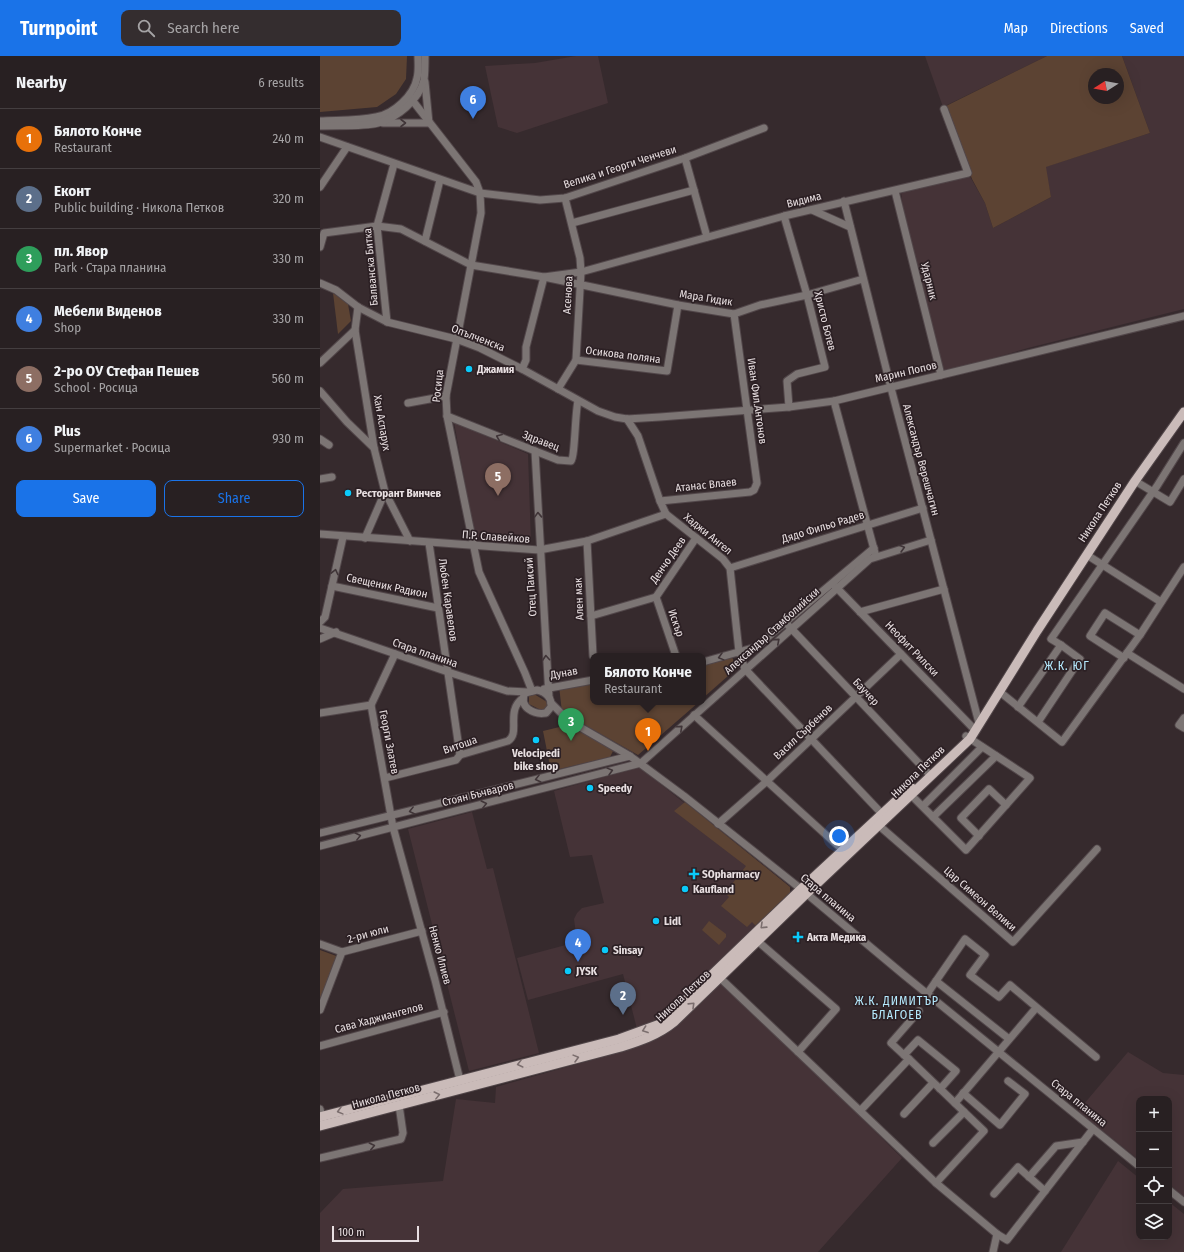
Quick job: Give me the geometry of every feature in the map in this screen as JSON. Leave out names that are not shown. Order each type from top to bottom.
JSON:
[{"type":"main road","name":"Никола Петков","points":[[321,1119],[460,1079],[619,1039],[660,1024],[717,975],[803,891],[846,853],[968,738],[1000,692],[1135,481],[1183,415]]},
{"type":"main road","name":"Никола Петков","points":[[884,816],[911,795],[929,774]]},
{"type":"main road","name":"Никола Петков","points":[[321,1119],[399,1105],[621,1047],[651,1037],[664,1031],[674,1022],[717,975]]},
{"type":"street","points":[[320,121],[382,116],[411,98],[418,77],[418,56]]},
{"type":"street","points":[[320,126],[377,123],[429,123],[425,95],[425,56]]},
{"type":"street","points":[[377,123],[394,116],[411,98],[423,81],[425,68]]},
{"type":"street","name":"Росица","points":[[411,98],[472,177],[480,193],[481,213],[446,396],[448,416],[473,547],[482,580],[525,673],[525,696]]},
{"type":"street","name":"Видима","points":[[581,272],[784,216],[968,173],[944,109]]},
{"type":"street","name":"Велика и Георги Ченчеви","points":[[320,136],[394,164],[480,193],[540,200],[565,198],[685,158],[764,128]]},
{"type":"street","points":[[320,187],[347,147]]},
{"type":"street","points":[[685,158],[707,237]]},
{"type":"street","name":"Балванска Битка","points":[[387,322],[377,226],[394,164]]},
{"type":"street","points":[[425,241],[440,180]]},
{"type":"street","points":[[572,223],[694,190]]},
{"type":"street","name":"Ударник","points":[[895,191],[941,375]]},
{"type":"street","name":"Асенова","points":[[558,389],[576,360],[579,284],[581,272],[580,258],[565,198]]},
{"type":"street","name":"Александър Верешчагин","points":[[844,201],[974,706],[977,727]]},
{"type":"street","points":[[811,210],[850,226]]},
{"type":"street","name":"Христо Ботев","points":[[784,216],[807,295],[825,367],[797,374],[788,381],[789,406]]},
{"type":"street","name":"Мара Гидик","points":[[320,247],[322,230],[377,226],[401,229],[471,265],[544,277],[678,305],[734,314],[760,305],[807,295],[863,279]]},
{"type":"street","name":"Мара Гидик","points":[[544,277],[581,272]]},
{"type":"street","points":[[522,369],[526,360],[526,347],[544,277]]},
{"type":"street","name":"Опълченска","points":[[320,283],[336,290],[358,307],[387,322],[456,339],[480,348],[522,369],[598,411],[627,419]]},
{"type":"street","name":"Осикова поляна","points":[[576,360],[667,371],[678,305]]},
{"type":"street","name":"Хан Аспарух","points":[[358,307],[355,330],[374,448],[384,492],[410,541]]},
{"type":"street","name":"Иван Фил.Антонов","points":[[734,314],[757,483],[754,490]]},
{"type":"street","name":"Марин Попов","points":[[627,419],[746,410],[834,400],[891,388],[1184,316]]},
{"type":"street","points":[[320,363],[355,330]]},
{"type":"street","points":[[320,391],[347,422],[374,448]]},
{"type":"street","points":[[408,403],[446,396]]},
{"type":"street","points":[[834,400],[876,556]]},
{"type":"street","name":"Здравец","points":[[448,416],[558,460],[567,461],[573,459],[574,423],[578,401]]},
{"type":"street","name":"Хаджи Ангел","points":[[627,419],[638,436],[660,501],[666,514],[723,559],[730,568],[739,652],[747,671]]},
{"type":"street","points":[[320,439],[329,445]]},
{"type":"street","points":[[1038,722],[1080,659],[1051,638],[1152,492],[1184,442]]},
{"type":"street","name":"Отец Паисий","points":[[535,451],[539,550],[550,700]]},
{"type":"street","points":[[320,480],[332,477]]},
{"type":"street","points":[[1135,481],[1170,502],[1184,479]]},
{"type":"street","name":"Атанас Влаев","points":[[660,501],[750,492],[754,490]]},
{"type":"street","points":[[365,538],[384,492]]},
{"type":"street","name":"Дядо Фильо Радев","points":[[730,568],[923,508]]},
{"type":"street","name":"П.Р. Славейков","points":[[320,534],[473,547],[539,550],[587,542],[666,514]]},
{"type":"street","points":[[320,623],[325,617],[343,537]]},
{"type":"street","name":"Денчо Деев","points":[[591,616],[656,597],[696,538]]},
{"type":"street","name":"Александър Стамболийски","points":[[835,586],[876,556],[931,540]]},
{"type":"street","name":"Ален мак","points":[[587,542],[593,653]]},
{"type":"street","name":"Любен Каравелов","points":[[429,543],[460,755]]},
{"type":"street","name":"Александър Стамболийски","points":[[640,763],[747,671],[789,626],[835,586],[874,548]]},
{"type":"street","points":[[1087,555],[1161,602]]},
{"type":"street","points":[[1000,692],[1062,742],[1140,635],[1184,567]]},
{"type":"street","name":"Свещеник Радион","points":[[332,586],[438,608]]},
{"type":"street","name":"Неофит Рилски","points":[[835,586],[961,716],[977,727]]},
{"type":"street","points":[[860,612],[944,589]]},
{"type":"street","name":"Искър","points":[[656,597],[675,653]]},
{"type":"street","points":[[1140,635],[1104,613],[1090,636],[1184,689]]},
{"type":"street","name":"Стара планина","points":[[320,623],[337,632],[395,654],[525,696]]},
{"type":"street","name":"Александър Стамболийски","points":[[739,652],[756,647],[789,626]]},
{"type":"street","name":"Баучер","points":[[789,626],[929,774]]},
{"type":"street","points":[[320,639],[337,632]]},
{"type":"street","points":[[1018,707],[1061,645]]},
{"type":"street","points":[[706,661],[739,652]]},
{"type":"street","name":"Георги Златев","points":[[394,827],[371,705],[395,654]]},
{"type":"street","name":"Васил Сърбенов","points":[[718,824],[767,781],[901,654]]},
{"type":"street","points":[[747,671],[884,816]]},
{"type":"street","name":"Дунав","points":[[540,691],[548,687],[590,680]]},
{"type":"street","points":[[540,691],[550,700],[549,710],[546,713],[538,713],[528,709],[514,709],[525,696],[540,691]]},
{"type":"street","points":[[525,696],[528,709]]},
{"type":"street","name":"Стара планина","points":[[550,700],[568,720]]},
{"type":"street","points":[[320,713],[371,705]]},
{"type":"street","points":[[961,716],[968,714],[974,706]]},
{"type":"street","name":"Витоша","points":[[385,778],[456,760],[460,755],[502,744],[512,739],[514,735],[514,709]]},
{"type":"street","name":"Стара планина","points":[[546,713],[568,720],[640,763],[803,891],[1136,1164]]},
{"type":"street","points":[[694,715],[846,853]]},
{"type":"street","points":[[1184,718],[1180,725],[1184,728]]},
{"type":"street","points":[[911,795],[966,850],[1030,778],[968,738]]},
{"type":"street","points":[[923,806],[982,747]]},
{"type":"street","name":"Стоян Бъчваров","points":[[320,833],[630,756]]},
{"type":"street","points":[[933,817],[996,756]]},
{"type":"street","name":"Стоян Бъчваров","points":[[320,846],[640,763]]},
{"type":"street","points":[[979,836],[962,818],[989,789],[1006,804]]},
{"type":"street","name":"Цар Симеон Велики","points":[[877,823],[1013,942],[1097,849]]},
{"type":"street","name":"Ненко Илиев","points":[[394,827],[444,1012],[462,1089]]},
{"type":"street","name":"2-ри юли","points":[[320,944],[342,952],[422,931]]},
{"type":"street","points":[[755,939],[836,1009],[798,1052]]},
{"type":"street","points":[[927,994],[966,939],[985,955],[970,975],[999,997],[1010,985],[1096,1057]]},
{"type":"street","points":[[320,1010],[342,952]]},
{"type":"street","points":[[717,975],[861,1110],[936,1183],[1007,1240],[1093,1129]]},
{"type":"street","points":[[936,981],[1009,1039]]},
{"type":"street","points":[[955,1103],[1036,1008]]},
{"type":"street","points":[[919,1011],[891,1043],[934,1082],[984,1131],[936,1183]]},
{"type":"street","name":"Сава Хаджиангелов","points":[[320,1046],[444,1012]]},
{"type":"street","points":[[861,1110],[907,1057],[918,1040],[956,1071],[940,1089]]},
{"type":"street","points":[[963,1093],[1000,1125],[1025,1094],[1008,1081]]},
{"type":"street","points":[[904,1114],[934,1082]]},
{"type":"street","points":[[320,1158],[401,1139],[403,1134],[399,1105]]},
{"type":"street","points":[[933,1143],[964,1112]]},
{"type":"street","points":[[1030,1177],[1056,1146],[1083,1142]]},
{"type":"street","points":[[994,1194],[1018,1167],[1045,1191]]},
{"type":"street","points":[[1172,1192],[1184,1202]]},
{"type":"street","points":[[993,1252],[998,1234]]},
{"type":"shaded area","points":[[320,56],[407,56],[406,79],[396,94],[377,107],[320,112]]},
{"type":"shaded area","points":[[576,56],[598,56],[608,103],[517,133],[498,127],[485,66],[535,63]]},
{"type":"shaded area","points":[[925,56],[1047,56],[943,107]]},
{"type":"shaded area","points":[[1047,56],[1122,56],[1150,133],[1046,167],[1051,197],[993,228],[985,203],[972,179],[946,106]]},
{"type":"shaded area","points":[[1122,56],[1184,56],[1184,309],[1028,348],[939,374],[904,221],[901,190],[968,173],[985,203],[993,228],[1051,197],[1045,167],[1150,133]]},
{"type":"shaded area","points":[[333,293],[348,304],[351,321],[338,334]]},
{"type":"shaded area","points":[[454,422],[528,454],[531,543],[475,538]]},
{"type":"shaded area","points":[[731,655],[737,668],[706,695],[706,663]]},
{"type":"shaded area","points":[[590,682],[590,705],[696,705],[638,755],[562,712],[559,686]]},
{"type":"shaded area","points":[[534,694],[547,702],[548,706],[545,709],[541,710],[529,704],[529,696]]},
{"type":"shaded area","points":[[572,724],[613,751],[610,757],[551,771],[543,731]]},
{"type":"shaded area","points":[[639,767],[790,887],[757,927],[670,1008],[652,1022],[637,1029],[623,974],[528,1000],[517,958],[577,942],[574,919],[577,913],[582,908],[604,903],[592,855],[570,857],[554,791]]},
{"type":"shaded area","points":[[685,802],[790,887],[790,896],[757,927],[752,922],[747,927],[721,906],[729,897],[725,893],[746,866],[674,811]]},
{"type":"shaded area","points":[[472,812],[487,869],[493,868],[539,1053],[469,1071],[408,829]]},
{"type":"shaded area","points":[[709,921],[726,934],[726,937],[719,945],[702,930]]},
{"type":"shaded area","points":[[320,950],[339,957],[320,1007]]},
{"type":"shaded area","points":[[720,978],[902,1158],[818,1252],[320,1252],[320,1213],[343,1189],[443,1181],[456,1099],[495,1103],[496,1087],[599,1058],[598,1053],[621,1047]]},
{"type":"shaded area","points":[[1128,1052],[1163,1073],[1184,1075],[1184,1197],[1172,1187],[1172,1096],[1136,1096],[1136,1158],[1078,1111]]},
{"type":"shaded area","points":[[1118,1161],[1136,1176],[1136,1240],[1172,1240],[1172,1204],[1184,1214],[1184,1252],[1061,1252]]},
{"type":"place","name":"Plus","points":[[473,119]]},
{"type":"place","name":"Джамия","points":[[469,369]]},
{"type":"place","name":"Ресторант Винчев","points":[[348,493]]},
{"type":"place","name":"2-ро ОУ Стефан Пешев","points":[[498,496]]},
{"type":"place","name":"Velocipedi bike shop","points":[[536,740]]},
{"type":"place","name":"пл. Явор","points":[[571,741]]},
{"type":"place","name":"Бялото Конче","points":[[648,751]]},
{"type":"place","name":"Speedy","points":[[590,788]]},
{"type":"place","name":"SOpharmacy","points":[[694,874]]},
{"type":"place","name":"Kaufland","points":[[685,889]]},
{"type":"place","name":"Lidl","points":[[656,921]]},
{"type":"place","name":"Акта Медика","points":[[798,937]]},
{"type":"place","name":"Sinsay","points":[[605,950]]},
{"type":"place","name":"Мебели Виденов","points":[[578,962]]},
{"type":"place","name":"JYSK","points":[[568,971]]},
{"type":"place","name":"Еконт","points":[[623,1015]]},
{"type":"district","name":"Ж.К. ЮГ","points":[[1067,666]]},
{"type":"district","name":"Ж.К. ДИМИТЪР БЛАГОЕВ","points":[[897,1008]]}]
